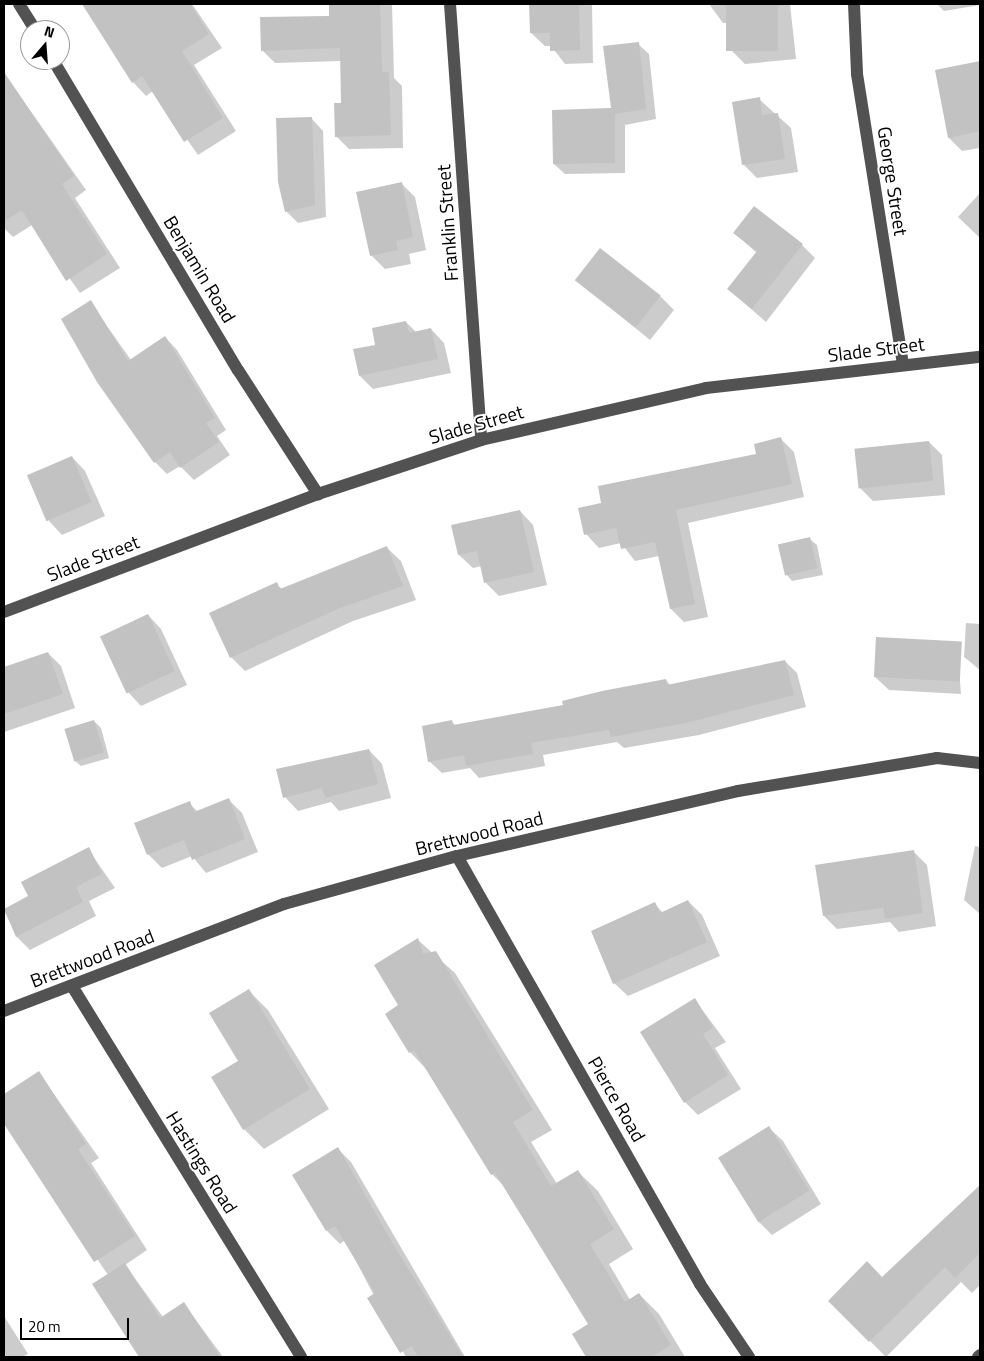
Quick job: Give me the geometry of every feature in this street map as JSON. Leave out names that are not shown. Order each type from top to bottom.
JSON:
[{"type":"street","points":[[19,4],[29,20]]},
{"type":"street","name":"Franklin Street","points":[[450,4],[481,440]]},
{"type":"street","name":"George Street","points":[[854,4],[857,74],[903,363]]},
{"type":"street","name":"Benjamin Road","points":[[59,70],[238,370],[318,494]]},
{"type":"street","name":"Slade Street","points":[[4,612],[318,494],[481,440],[706,388],[903,363],[980,357]]},
{"type":"street","name":"Brettwood Road","points":[[4,1011],[284,904],[457,856],[738,790],[937,758],[980,763]]},
{"type":"street","name":"Pierce Road","points":[[457,856],[700,1284],[749,1357]]},
{"type":"street","name":"Hastings Road","points":[[72,986],[301,1357]]},
{"type":"building","points":[[82,4],[190,4],[209,34],[182,51],[223,118],[184,142],[142,76],[132,83]]},
{"type":"building","points":[[329,4],[380,4],[382,72],[389,72],[391,135],[335,137],[334,103],[341,103],[340,48],[261,51],[260,17],[329,16]]},
{"type":"building","points":[[529,4],[579,4],[580,50],[550,51],[550,33],[530,33]]},
{"type":"building","points":[[726,4],[778,4],[778,51],[726,51]]},
{"type":"building","points":[[639,42],[646,109],[615,114],[615,163],[553,164],[552,110],[611,108],[603,46]]},
{"type":"building","points":[[980,61],[980,131],[948,138],[935,70]]},
{"type":"building","points":[[4,72],[74,176],[62,184],[107,254],[66,281],[22,210],[4,221]]},
{"type":"building","points":[[760,97],[762,115],[778,113],[785,159],[742,165],[732,102]]},
{"type":"building","points":[[312,117],[315,205],[285,212],[278,182],[276,118]]},
{"type":"building","points":[[402,182],[413,237],[396,241],[398,250],[370,256],[356,192]]},
{"type":"building","points":[[754,206],[803,244],[752,309],[727,289],[757,251],[733,233]]},
{"type":"building","points":[[600,248],[661,295],[635,328],[575,280]]},
{"type":"building","points":[[91,300],[128,361],[165,336],[215,418],[206,423],[219,442],[180,468],[170,452],[154,463],[97,382],[61,319]]},
{"type":"building","points":[[406,321],[409,333],[431,328],[438,359],[359,376],[353,349],[375,345],[372,328]]},
{"type":"building","points":[[781,437],[792,484],[676,510],[695,604],[670,609],[655,542],[621,549],[616,528],[584,535],[578,508],[601,503],[598,486],[756,454],[754,444]]},
{"type":"building","points":[[929,441],[933,481],[859,489],[854,449]]},
{"type":"building","points":[[72,456],[92,502],[46,521],[27,475]]},
{"type":"building","points":[[520,510],[534,572],[484,583],[477,551],[458,555],[451,525]]},
{"type":"building","points":[[810,537],[817,568],[785,576],[778,544]]},
{"type":"building","points":[[387,546],[403,586],[340,608],[230,658],[209,613],[277,582],[280,589]]},
{"type":"building","points":[[148,614],[175,671],[127,693],[100,636]]},
{"type":"building","points":[[876,637],[962,642],[960,681],[874,677]]},
{"type":"building","points":[[48,652],[63,694],[4,714],[4,667]]},
{"type":"building","points":[[785,660],[794,695],[686,723],[611,737],[609,730],[531,743],[533,754],[466,766],[464,755],[428,762],[422,726],[452,720],[453,725],[563,705],[562,701],[602,691],[666,679],[667,685]]},
{"type":"building","points":[[94,720],[104,753],[74,762],[64,729]]},
{"type":"building","points":[[369,749],[378,784],[325,798],[322,788],[283,798],[276,769]]},
{"type":"building","points":[[229,798],[245,839],[192,860],[184,840],[147,855],[134,823],[190,801],[194,812]]},
{"type":"building","points":[[89,847],[102,874],[76,887],[83,902],[16,937],[4,909],[28,896],[21,882]]},
{"type":"building","points":[[914,850],[923,913],[885,919],[883,908],[823,916],[815,865]]},
{"type":"building","points":[[688,900],[707,942],[613,984],[591,931],[655,902],[660,913]]},
{"type":"building","points":[[418,938],[423,954],[436,951],[533,1110],[513,1122],[551,1186],[578,1170],[614,1229],[590,1244],[625,1302],[639,1293],[671,1345],[651,1357],[586,1357],[572,1334],[588,1324],[495,1173],[491,1175],[414,1050],[409,1053],[385,1014],[398,1005],[374,965]]},
{"type":"building","points":[[249,989],[310,1089],[243,1130],[211,1077],[238,1061],[209,1013]]},
{"type":"building","points":[[695,998],[713,1028],[703,1034],[728,1075],[684,1103],[640,1032]]},
{"type":"building","points":[[39,1071],[86,1144],[78,1149],[135,1236],[94,1262],[4,1124],[4,1094]]},
{"type":"building","points":[[769,1126],[809,1190],[758,1222],[718,1158]]},
{"type":"building","points":[[338,1147],[393,1244],[463,1357],[418,1357],[412,1346],[400,1353],[367,1298],[375,1293],[335,1226],[326,1231],[292,1175]]},
{"type":"building","points":[[980,1185],[980,1253],[955,1278],[945,1267],[869,1342],[828,1301],[867,1261],[882,1277]]},
{"type":"building","points":[[125,1263],[160,1318],[184,1302],[220,1357],[139,1357],[92,1284]]}]
